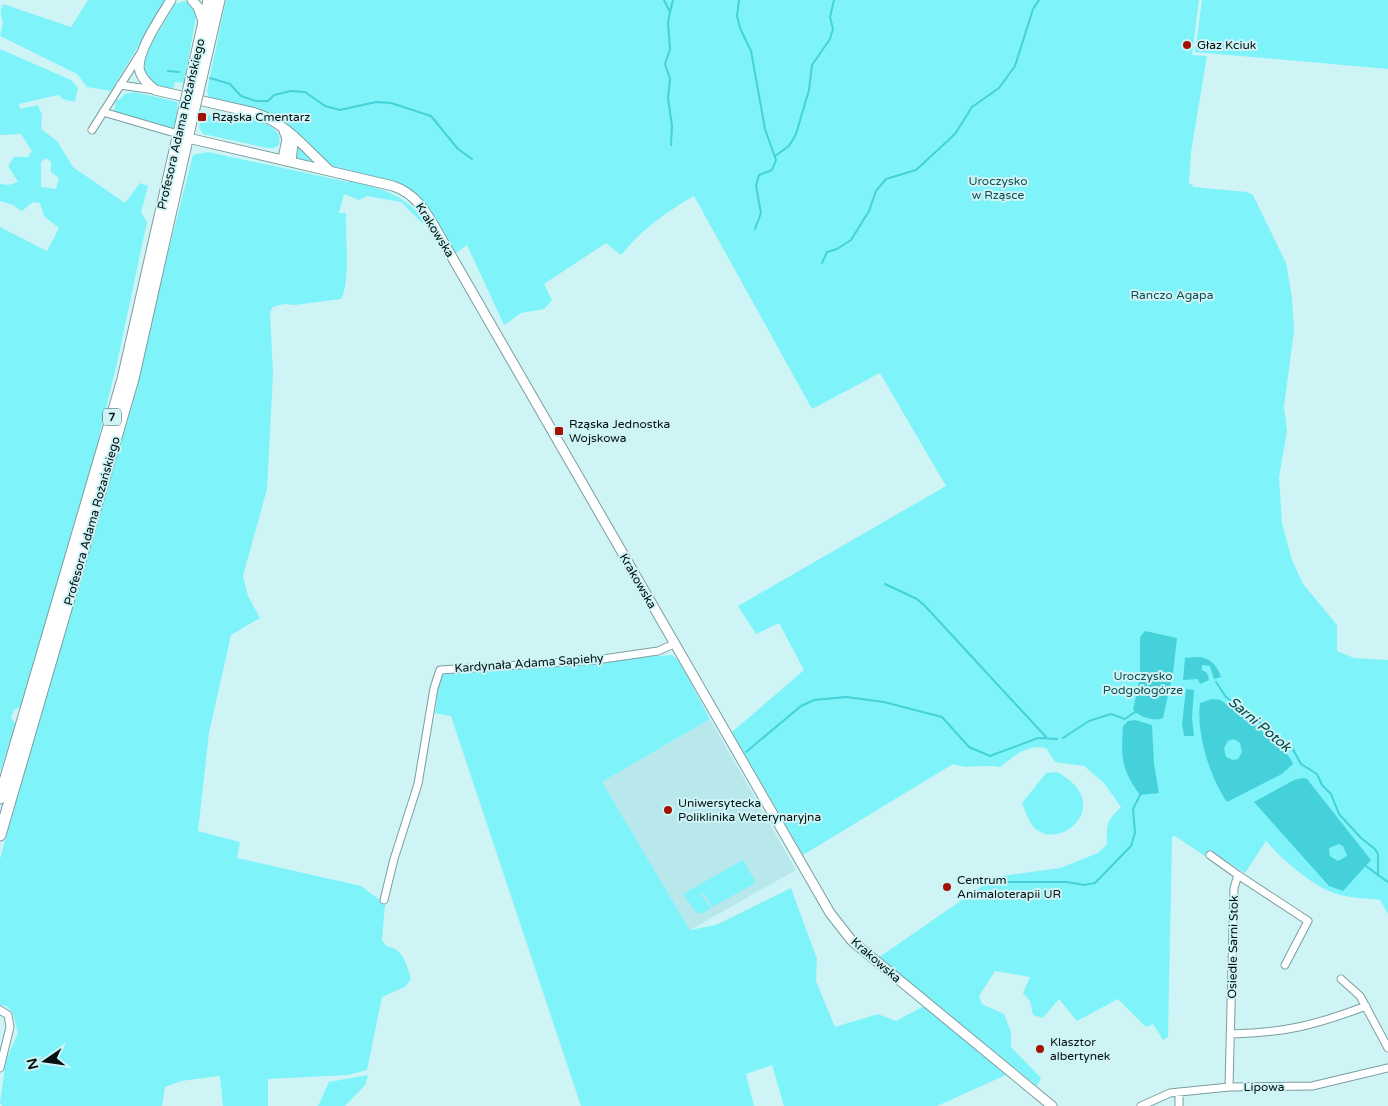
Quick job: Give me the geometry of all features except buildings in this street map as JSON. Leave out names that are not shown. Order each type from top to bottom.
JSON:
[{"type":"main road","name":"Profesora Adama Rożańskiego","points":[[0,798],[123,379],[188,114],[209,0]]},
{"type":"main road","name":"Profesora Adama Rożańskiego","points":[[196,77],[219,0]]},
{"type":"main road","name":"Profesora Adama Rożańskiego","points":[[0,835],[131,387],[183,136]]},
{"type":"street","points":[[192,0],[198,7],[204,24]]},
{"type":"street","points":[[92,130],[172,1]]},
{"type":"street","points":[[141,51],[140,72],[145,81],[155,90]]},
{"type":"street","points":[[120,85],[155,90],[255,113],[294,136],[329,170]]},
{"type":"street","points":[[103,112],[183,136]]},
{"type":"street","points":[[283,128],[287,139],[287,160]]},
{"type":"street","name":"Krakowska","points":[[183,136],[402,189],[414,198],[424,210],[830,913],[852,942],[1052,1106]]},
{"type":"street","points":[[287,160],[294,136]]},
{"type":"street","name":"Kardynała Adama Sapiehy","points":[[384,900],[394,859],[418,784],[434,688],[440,670],[596,660],[658,651],[674,644]]},
{"type":"street","points":[[1210,855],[1238,875]]},
{"type":"street","name":"Osiedle Sarni Stok","points":[[1229,1087],[1234,888],[1238,875],[1308,921],[1285,965]]},
{"type":"street","points":[[1341,979],[1360,996],[1388,1048]]},
{"type":"street","points":[[1231,1034],[1284,1031],[1323,1022],[1366,1006]]},
{"type":"street","points":[[0,1010],[10,1018],[10,1027],[0,1068]]},
{"type":"street","name":"Lipowa","points":[[1141,1106],[1170,1093],[1229,1087],[1312,1086],[1388,1068]]},
{"type":"street","points":[[1178,1092],[1180,1106]]},
{"type":"shaded area","points":[[1145,631],[1177,638],[1173,673],[1163,718],[1159,719],[1147,718],[1133,710],[1140,677],[1140,637]]},
{"type":"shaded area","points":[[1185,658],[1206,658],[1212,662],[1221,677],[1214,679],[1210,666],[1202,665],[1202,670],[1207,673],[1209,680],[1200,684],[1198,679],[1183,680]]},
{"type":"shaded area","points":[[1186,689],[1194,690],[1192,718],[1194,736],[1184,736],[1182,724]]},
{"type":"shaded area","points":[[1212,699],[1221,700],[1282,748],[1293,764],[1282,774],[1227,802],[1215,781],[1202,741],[1199,715],[1200,703]],"holes":[[[1234,739],[1240,743],[1242,752],[1238,759],[1233,760],[1226,757],[1224,748],[1228,741]]]},
{"type":"shaded area","points":[[710,719],[796,870],[690,930],[602,782]]},
{"type":"shaded area","points":[[1135,720],[1152,725],[1154,764],[1159,793],[1140,795],[1126,770],[1122,755],[1123,726],[1128,721]]},
{"type":"shaded area","points":[[1307,779],[1371,860],[1343,891],[1329,886],[1254,802],[1294,780]],"holes":[[[1339,844],[1343,846],[1347,856],[1338,861],[1330,856],[1329,848]]]},
{"type":"green space","points":[[88,0],[166,0],[111,91],[87,87],[77,74],[0,36],[3,21],[1,8],[3,4],[71,27]]},
{"type":"green space","points":[[226,0],[1199,0],[1192,55],[1207,56],[1191,152],[1189,184],[1192,184],[1193,187],[1247,192],[1253,195],[1286,263],[1292,298],[1294,330],[1284,407],[1287,431],[1279,477],[1282,523],[1292,560],[1303,584],[1337,625],[1337,651],[1354,658],[1388,660],[1388,914],[1380,900],[1339,895],[1316,884],[1288,863],[1266,841],[1245,873],[1213,852],[1211,860],[1175,836],[1172,837],[1168,1037],[1163,1040],[1153,1024],[1146,1027],[1118,999],[1077,1021],[1059,999],[1043,1018],[1033,1015],[1030,1001],[1023,993],[1030,977],[995,971],[979,996],[982,1004],[1004,1014],[1011,1032],[1011,1047],[1041,1078],[1037,1086],[878,958],[995,877],[1060,868],[1098,853],[1107,844],[1108,823],[1121,807],[1104,783],[1084,766],[1055,762],[1046,748],[1039,747],[1027,749],[1000,767],[964,767],[953,764],[803,855],[732,732],[804,670],[779,623],[756,634],[738,606],[946,486],[880,373],[812,409],[694,196],[654,222],[621,255],[606,243],[544,284],[552,300],[544,309],[521,313],[504,325],[467,245],[455,254],[429,209],[412,190],[394,181],[332,166],[286,124],[270,113],[209,98],[207,91]]},
{"type":"green space","points":[[1202,0],[1388,0],[1388,69],[1195,52]]},
{"type":"green space","points":[[185,1],[194,6],[196,17],[184,83],[175,82],[173,90],[154,84],[145,72],[144,56],[175,4]]},
{"type":"green space","points":[[0,49],[71,80],[78,88],[75,102],[63,99],[58,95],[19,104],[20,109],[38,105],[42,115],[41,129],[57,141],[73,167],[125,203],[140,183],[148,186],[141,212],[147,222],[117,363],[92,466],[23,705],[14,710],[11,718],[16,724],[0,772],[0,227],[47,251],[59,228],[44,216],[40,203],[33,202],[22,211],[13,205],[0,201],[0,184],[8,185],[18,182],[8,166],[14,157],[28,157],[32,151],[21,134],[0,135]],"holes":[[[46,158],[51,162],[51,172],[59,178],[56,189],[41,187],[41,162]]]},
{"type":"green space","points":[[134,92],[178,102],[175,129],[114,112],[116,100],[119,100],[125,94]]},
{"type":"green space","points":[[215,112],[233,114],[267,124],[279,136],[279,145],[274,148],[267,148],[203,134],[199,127],[202,114],[212,116]]},
{"type":"green space","points":[[299,145],[315,162],[315,163],[295,158]]},
{"type":"green space","points":[[208,152],[373,187],[401,198],[425,221],[422,223],[401,202],[367,196],[359,200],[344,194],[339,213],[346,213],[347,270],[341,299],[295,305],[284,304],[273,307],[270,312],[273,374],[267,489],[243,576],[248,596],[260,618],[231,635],[209,733],[198,831],[240,842],[237,858],[361,886],[385,904],[382,940],[386,946],[397,950],[403,958],[411,979],[405,987],[382,997],[367,1070],[348,1075],[268,1079],[268,1106],[223,1106],[220,1076],[181,1081],[165,1087],[162,1106],[2,1106],[0,1103],[6,1060],[18,1033],[13,1013],[6,1006],[0,1005],[0,859],[42,706],[137,389],[157,296],[193,155]]},
{"type":"green space","points":[[672,655],[679,661],[710,719],[602,782],[690,930],[716,925],[791,888],[817,959],[816,981],[835,1027],[878,1014],[896,1021],[924,1006],[1008,1074],[937,1106],[784,1106],[772,1065],[746,1074],[754,1106],[581,1106],[451,716],[435,713],[440,676],[450,671]]},
{"type":"green space","points":[[1057,772],[1075,785],[1082,799],[1082,811],[1076,822],[1066,831],[1054,834],[1042,833],[1032,825],[1022,803],[1046,773]]},
{"type":"green space","points":[[743,860],[755,881],[754,884],[712,907],[704,893],[701,895],[711,908],[701,914],[696,912],[683,894]]},
{"type":"green space","points":[[368,1075],[365,1085],[345,1106],[318,1106],[329,1082]]},
{"type":"waterway","points":[[664,0],[670,12],[668,23],[670,49],[665,64],[670,79],[668,98],[672,126],[671,145]]},
{"type":"waterway","points":[[670,12],[673,0]]},
{"type":"waterway","points":[[739,0],[737,16],[740,28],[751,51],[765,129],[776,160],[772,170],[759,175],[756,186],[761,213],[755,229]]},
{"type":"waterway","points":[[775,156],[789,146],[796,134],[809,90],[812,65],[830,39],[833,29],[830,17],[834,0]]},
{"type":"waterway","points":[[822,263],[827,252],[837,249],[851,240],[869,211],[876,191],[886,179],[916,170],[955,134],[972,107],[999,88],[1015,66],[1033,9],[1039,0]]},
{"type":"waterway","points":[[168,71],[179,72]]},
{"type":"waterway","points":[[210,78],[230,84],[241,96],[256,101],[268,101],[274,95],[291,91],[305,92],[325,106],[340,110],[376,102],[391,103],[431,116],[458,149],[472,159]]},
{"type":"waterway","points":[[885,584],[917,599],[925,606],[1046,737]]},
{"type":"waterway","name":"Sarni Potok","points":[[1216,682],[1226,697],[1291,746],[1301,764],[1317,774],[1322,785],[1331,794],[1339,814],[1361,838],[1375,849],[1378,854],[1378,875],[1388,882]]},
{"type":"waterway","points":[[746,752],[801,706],[814,700],[846,697],[884,702],[942,717],[969,747],[990,756],[1038,738],[1057,739]]},
{"type":"waterway","points":[[1063,738],[1089,721],[1111,714],[1125,719],[1135,712]]},
{"type":"waterway","points":[[1006,882],[1067,882],[1084,885],[1095,883],[1131,846],[1135,833],[1133,809],[1140,795]]},
{"type":"waterway","points":[[1366,866],[1378,875]]},
{"type":"place","name":"Głaz Kciuk","points":[[1187,45]]},
{"type":"place","name":"Rząska Cmentarz","points":[[202,117]]},
{"type":"place","name":"Rząska Jednostka Wojskowa","points":[[559,431]]},
{"type":"place","name":"Uniwersytecka Poliklinika Weterynaryjna","points":[[668,810]]},
{"type":"place","name":"Centrum Animaloterapii UR","points":[[947,887]]},
{"type":"place","name":"Klasztor albertynek","points":[[1040,1049]]},
{"type":"park label","name":"Uroczysko w Rząsce","points":[[998,188]]},
{"type":"park label","name":"Ranczo Agapa","points":[[1172,295]]},
{"type":"park label","name":"Uroczysko Podgołogórze","points":[[1143,683]]}]
